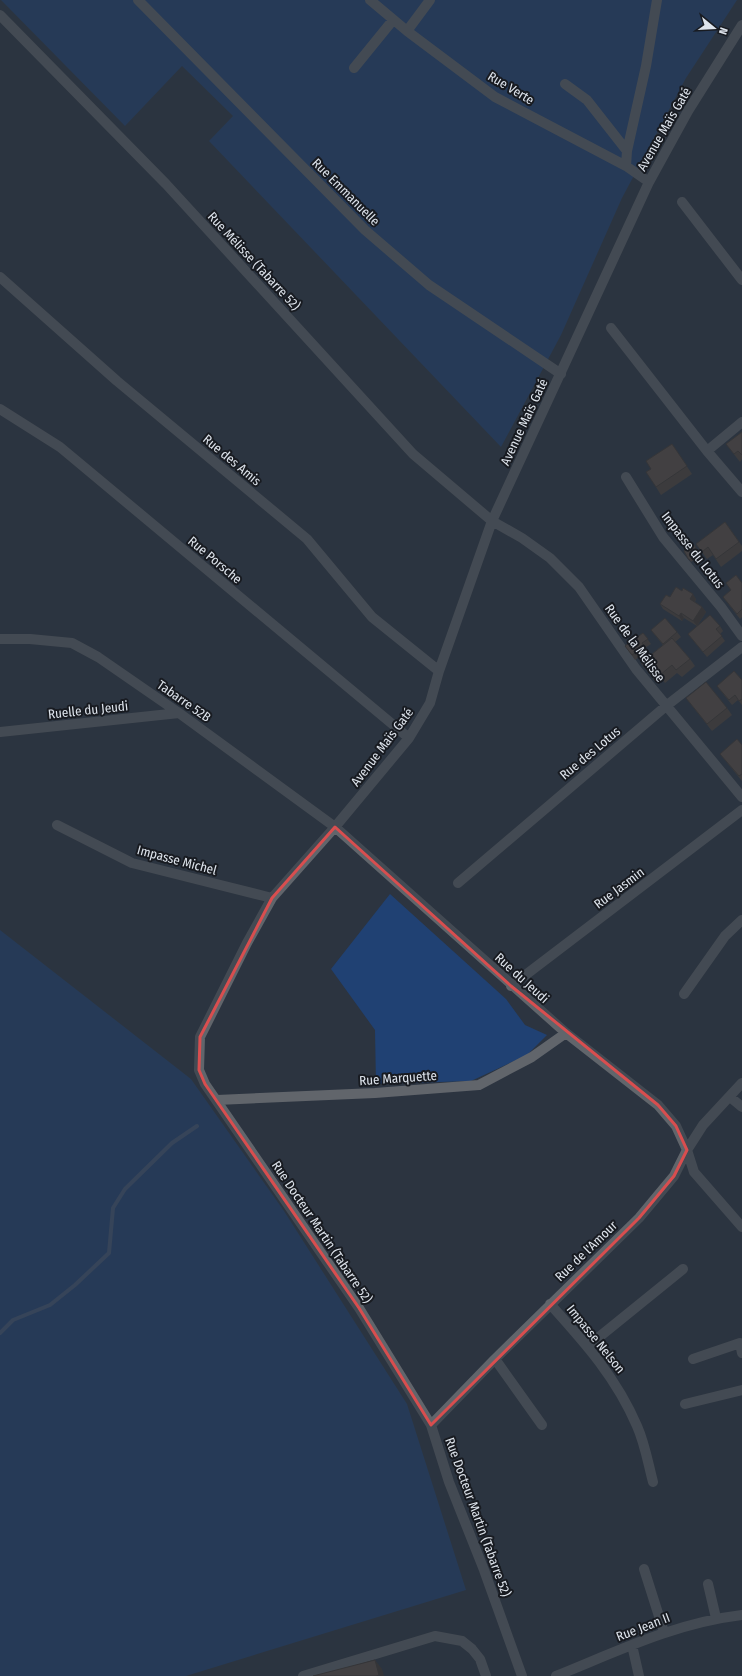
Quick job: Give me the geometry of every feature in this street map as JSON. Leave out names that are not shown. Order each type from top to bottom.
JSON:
[{"type":"street","name":"Rue Emmanuelle","points":[[138,0],[365,230],[429,285],[561,374]]},
{"type":"street","name":"Rue Verte","points":[[370,0],[407,31],[495,97],[626,166],[649,182]]},
{"type":"street","points":[[407,31],[430,0]]},
{"type":"street","points":[[626,166],[627,151],[646,66],[657,0]]},
{"type":"street","name":"Rue Mélisse (Tabarre 52)","points":[[0,15],[166,184],[414,454],[492,522]]},
{"type":"street","points":[[354,68],[393,20]]},
{"type":"street","name":"Avenue Maïs Gaté","points":[[335,827],[408,738],[430,703],[439,671],[492,522],[649,182],[688,111],[742,25]]},
{"type":"street","points":[[565,84],[587,100],[627,151]]},
{"type":"street","points":[[682,202],[742,280]]},
{"type":"street","name":"Rue des Amis","points":[[0,276],[117,381],[307,539],[372,617],[439,671]]},
{"type":"street","points":[[611,328],[707,451],[742,492]]},
{"type":"street","name":"Rue Porsche","points":[[0,409],[60,447],[408,738]]},
{"type":"street","points":[[707,451],[742,422]]},
{"type":"street","name":"Impasse du Lotus","points":[[626,477],[663,537],[721,607],[742,636]]},
{"type":"street","name":"Rue de la Mélisse","points":[[492,522],[522,538],[550,558],[580,587],[636,669],[742,797]]},
{"type":"street","name":"Tabarre 52B","points":[[0,639],[30,639],[72,642],[98,657],[179,713],[335,827]]},
{"type":"street","name":"Rue des Lotus","points":[[458,883],[666,706],[742,647]]},
{"type":"street","name":"Ruelle du Jeudi","points":[[0,732],[179,713]]},
{"type":"street","name":"Rue Jasmin","points":[[511,986],[742,810]]},
{"type":"street","name":"Impasse Michel","points":[[57,825],[132,863],[272,898]]},
{"type":"street","name":"Rue Docteur Martin (Tabarre 52)","points":[[335,827],[272,898],[247,943],[200,1037],[199,1070],[205,1084],[359,1308],[431,1425],[449,1482],[488,1580],[522,1676]]},
{"type":"street","name":"Rue du Jeudi","points":[[335,827],[511,986],[566,1033],[658,1106],[676,1126],[687,1150],[694,1172],[742,1227]]},
{"type":"street","points":[[684,994],[725,936],[742,920]]},
{"type":"street","name":"Rue Marquette","points":[[217,1100],[375,1093],[479,1085],[532,1057],[566,1033]]},
{"type":"street","name":"Rue de l'Amour","points":[[431,1425],[494,1359],[639,1218],[674,1176],[687,1150],[703,1125],[742,1083]]},
{"type":"street","points":[[730,1097],[742,1107]]},
{"type":"street","points":[[588,1346],[683,1269]]},
{"type":"street","name":"Impasse Nelson","points":[[550,1304],[588,1346],[612,1378],[637,1425],[653,1482]]},
{"type":"street","points":[[693,1359],[740,1342],[742,1353]]},
{"type":"street","points":[[494,1359],[542,1425]]},
{"type":"street","points":[[685,1404],[742,1390]]},
{"type":"street","points":[[644,1569],[664,1632]]},
{"type":"street","points":[[708,1584],[716,1618]]},
{"type":"street","name":"Rue Jean II","points":[[556,1676],[664,1632],[716,1618],[742,1615]]},
{"type":"street","points":[[303,1676],[434,1636],[462,1641],[472,1649],[480,1659],[486,1676]]},
{"type":"street","points":[[632,1645],[639,1676]]},
{"type":"highlighted area","points":[[335,827],[511,986],[658,1105],[676,1126],[687,1150],[674,1176],[639,1218],[431,1425],[359,1308],[205,1084],[199,1070],[200,1037],[272,898]]},
{"type":"shaded area","points":[[1,0],[737,0],[686,78],[622,198],[561,335],[501,447],[209,141],[233,116],[182,66],[125,126]]},
{"type":"shaded area","points":[[390,894],[506,999],[525,1025],[547,1035],[527,1055],[471,1081],[376,1084],[375,1030],[331,969]]},
{"type":"shaded area","points":[[0,930],[191,1079],[284,1211],[407,1404],[466,1590],[186,1676],[0,1676]]},
{"type":"building","points":[[742,432],[742,455],[738,451],[734,454],[726,444]]},
{"type":"building","points":[[672,444],[687,466],[656,487],[646,472],[651,469],[646,461]]},
{"type":"building","points":[[725,522],[739,542],[716,559],[708,547],[702,552],[696,544]]},
{"type":"building","points":[[694,545],[699,553],[689,560],[684,551]]},
{"type":"building","points":[[736,575],[742,583],[742,609],[737,614],[723,597],[731,590],[726,583]]},
{"type":"building","points":[[676,587],[682,591],[683,588],[693,594],[690,599],[702,607],[693,621],[681,613],[679,616],[660,604],[666,595],[670,597]]},
{"type":"building","points":[[710,615],[720,626],[716,629],[722,636],[703,652],[688,634]]},
{"type":"building","points":[[665,618],[677,632],[663,644],[651,630]]},
{"type":"building","points":[[643,633],[648,639],[642,643],[644,646],[632,655],[625,646]]},
{"type":"building","points":[[672,638],[690,659],[676,670],[672,665],[660,675],[655,669],[650,673],[641,663]]},
{"type":"building","points":[[734,671],[742,680],[742,699],[739,701],[735,695],[729,700],[717,686]]},
{"type":"building","points":[[706,682],[727,708],[707,724],[686,698]]},
{"type":"building","points":[[737,739],[742,745],[742,774],[739,776],[720,754]]},
{"type":"building","points":[[375,1660],[379,1675],[376,1676],[313,1676]]},
{"type":"waterway","points":[[0,1333],[13,1320],[50,1305],[75,1285],[109,1253],[113,1208],[125,1189],[172,1143],[197,1126]]}]
